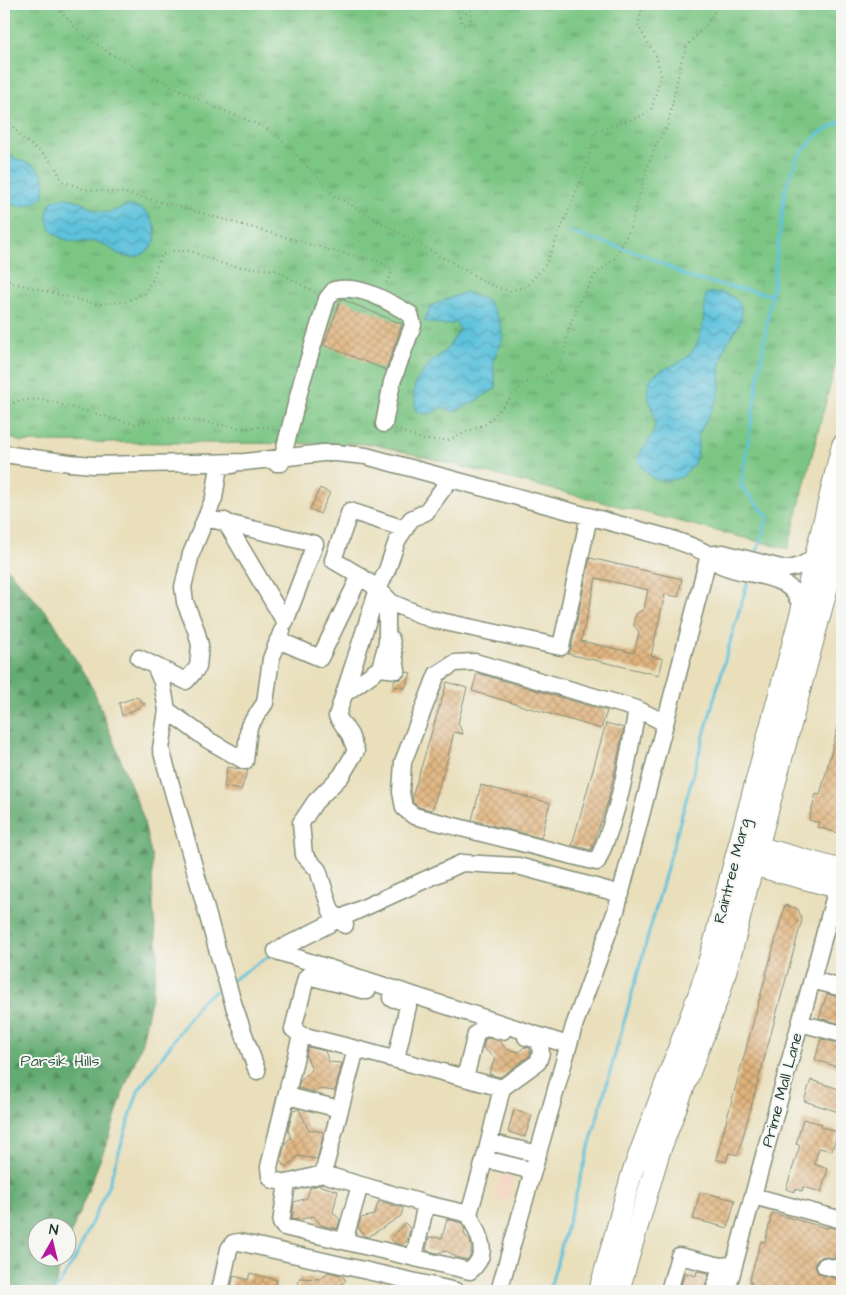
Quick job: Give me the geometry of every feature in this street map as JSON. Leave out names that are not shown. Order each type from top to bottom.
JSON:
[{"type":"main road","name":"Raintree Marg","points":[[619,1291],[651,1179],[720,992],[734,943],[746,853],[801,609],[842,445]]},
{"type":"main road","name":"Raintree Marg","points":[[599,1291],[641,1148],[701,987],[715,938],[746,853],[824,598],[842,523]]},
{"type":"main road","points":[[746,853],[840,882]]},
{"type":"street","points":[[139,658],[186,681],[198,667],[200,645],[185,602],[183,586],[189,561],[214,498],[219,466],[281,463],[326,299],[334,290],[344,288],[377,296],[410,314],[413,325],[392,382],[384,424]]},
{"type":"street","points":[[4,454],[70,464],[93,465],[245,462],[323,453],[366,456],[669,538],[690,545],[709,556],[724,553],[743,565],[766,571],[792,588],[798,598],[801,609]]},
{"type":"street","points":[[342,922],[331,911],[318,870],[304,855],[301,824],[315,802],[340,776],[356,751],[350,735],[337,716],[378,589],[397,541],[411,519],[426,512],[450,479]]},
{"type":"street","points":[[333,560],[350,511],[405,529]]},
{"type":"street","points":[[206,518],[315,544],[333,560],[378,589],[392,603],[431,619],[561,646],[589,516]]},
{"type":"street","points":[[225,522],[285,622]]},
{"type":"street","points":[[167,710],[208,740],[245,761],[249,726],[265,703],[271,659],[315,544]]},
{"type":"street","points":[[499,1291],[568,1045],[616,911],[709,556]]},
{"type":"street","points":[[766,571],[792,569],[805,564],[814,556]]},
{"type":"street","points":[[278,640],[320,658],[360,576]]},
{"type":"street","points":[[344,694],[380,668],[387,643],[387,613],[378,589]]},
{"type":"street","points":[[637,709],[627,769],[608,838],[597,862],[414,816],[404,808],[401,792],[403,762],[437,674],[455,663],[475,662],[637,709],[665,722]]},
{"type":"street","points":[[155,666],[162,682],[167,710],[161,749],[227,984],[257,1071]]},
{"type":"street","points":[[568,1045],[276,951],[342,922],[462,863],[518,866],[622,889]]},
{"type":"street","name":"Prime Mall Lane","points":[[727,1291],[728,1265],[753,1196],[840,882]]},
{"type":"street","points":[[396,1059],[408,1006],[406,1002],[310,976],[306,978],[293,1030],[301,1035],[502,1088]]},
{"type":"street","points":[[812,980],[842,988]]},
{"type":"street","points":[[800,1023],[842,1034]]},
{"type":"street","points":[[287,1183],[281,1218],[281,1223],[284,1227],[470,1271],[478,1265],[482,1257],[482,1249],[469,1214],[485,1159],[502,1088],[538,1062],[541,1053],[540,1040],[486,1027],[479,1030],[476,1034],[465,1078]]},
{"type":"street","points":[[301,1035],[269,1167],[270,1176],[273,1180],[287,1183],[323,1174],[426,1204],[469,1214]]},
{"type":"street","points":[[323,1174],[356,1049]]},
{"type":"street","points":[[287,1096],[340,1109]]},
{"type":"street","points":[[489,1142],[538,1154]]},
{"type":"street","points":[[485,1159],[533,1171]]},
{"type":"street","points":[[344,1241],[360,1185]]},
{"type":"street","points":[[753,1196],[842,1220]]},
{"type":"street","points":[[414,1257],[426,1204]]},
{"type":"street","points":[[220,1291],[229,1249],[233,1243],[239,1242],[456,1291]]},
{"type":"street","points":[[669,1291],[679,1256],[728,1265],[714,1291]]},
{"type":"street","points":[[825,1266],[842,1270]]},
{"type":"path","points":[[53,4],[84,35],[109,53],[206,103],[266,128],[287,145],[335,196],[491,285],[509,291],[527,286],[546,264],[584,174],[595,132],[614,124],[634,120],[651,110],[661,74],[656,56],[638,26],[643,4]]},
{"type":"path","points":[[454,4],[462,24],[466,25],[470,23],[474,4]]},
{"type":"path","points":[[384,424],[424,440],[448,440],[486,424],[524,384],[556,370],[564,354],[569,328],[580,300],[596,274],[614,259],[630,229],[647,168],[656,145],[668,124],[682,58],[687,46],[708,23],[719,4]]},
{"type":"path","points":[[456,7],[467,13],[472,10]]},
{"type":"path","points":[[4,115],[21,137],[55,166],[62,181],[84,189],[124,193],[172,205],[329,250],[378,261],[390,268],[391,276],[377,296]]},
{"type":"path","points":[[4,279],[96,304],[125,302],[144,293],[153,279],[161,255],[172,250],[190,251],[229,266],[276,270],[326,299]]},
{"type":"path","points":[[4,408],[18,401],[41,399],[134,424],[172,417],[241,428],[291,425]]},
{"type":"shaded area","points":[[502,1172],[515,1176],[507,1201],[494,1197]]},
{"type":"green space","points":[[4,4],[842,4],[842,339],[788,549],[373,444],[21,442],[4,435]]},
{"type":"green space","name":"Parsik Hills","points":[[4,565],[52,619],[94,691],[143,817],[152,859],[153,907],[158,953],[152,996],[141,1046],[123,1092],[110,1135],[77,1218],[28,1218],[28,1268],[60,1268],[54,1291],[4,1291]]},
{"type":"water","points":[[4,140],[7,150],[13,157],[34,166],[41,172],[45,185],[43,198],[32,204],[22,206],[17,206],[8,200],[4,194]]},
{"type":"water","points":[[64,198],[76,200],[103,212],[110,212],[128,206],[138,207],[154,223],[156,234],[154,243],[150,249],[138,256],[126,257],[98,242],[78,242],[61,238],[49,227],[47,215],[52,201]]},
{"type":"water","points":[[465,292],[488,301],[500,322],[503,338],[493,361],[496,388],[454,412],[443,407],[430,414],[416,412],[415,383],[430,363],[447,349],[460,329],[456,323],[444,325],[424,321],[431,306]]},
{"type":"water","points":[[720,292],[733,297],[740,303],[741,321],[725,347],[720,370],[721,383],[718,398],[698,436],[698,451],[694,464],[681,478],[661,481],[652,478],[642,467],[638,459],[655,427],[648,395],[648,385],[655,374],[685,359],[692,352],[703,324],[706,294]]},
{"type":"building","points":[[341,299],[402,324],[386,370],[324,345]]},
{"type":"building","points":[[320,488],[330,493],[320,514],[310,509]]},
{"type":"building","points":[[590,558],[682,579],[678,597],[665,594],[651,656],[663,659],[659,675],[568,654],[571,649]],"holes":[[[596,578],[648,590],[644,609],[637,613],[634,619],[634,626],[639,632],[634,653],[581,641]]]},
{"type":"building","points":[[407,672],[411,673],[405,688],[393,686],[395,680],[401,679]]},
{"type":"building","points":[[477,673],[607,711],[601,729],[472,691]]},
{"type":"building","points":[[447,682],[467,688],[458,723],[463,734],[454,732],[432,810],[419,807],[413,803],[412,797]]},
{"type":"building","points":[[137,697],[145,704],[122,716],[119,703]]},
{"type":"building","points":[[840,719],[842,719],[842,834],[817,827],[819,823],[809,820],[816,794],[820,795]]},
{"type":"building","points":[[606,723],[624,728],[608,801],[591,850],[572,845]]},
{"type":"building","points":[[227,767],[248,770],[241,790],[224,787]]},
{"type":"building","points":[[481,785],[550,803],[541,838],[472,820]]},
{"type":"building","points":[[785,905],[798,909],[802,920],[738,1155],[729,1153],[726,1162],[716,1159]]},
{"type":"building","points":[[827,994],[842,998],[842,1024],[819,1018]]},
{"type":"building","points":[[485,1039],[500,1041],[506,1049],[519,1052],[524,1047],[530,1048],[530,1056],[500,1077],[489,1074],[495,1058],[483,1048]]},
{"type":"building","points":[[821,1039],[842,1044],[842,1068],[815,1060]]},
{"type":"building","points":[[308,1047],[325,1051],[329,1062],[342,1063],[335,1091],[319,1089],[315,1092],[298,1088],[300,1081],[312,1070],[306,1055]]},
{"type":"building","points":[[811,1080],[842,1090],[842,1113],[804,1101]]},
{"type":"building","points":[[299,1109],[308,1129],[323,1132],[323,1137],[317,1159],[298,1156],[286,1167],[281,1162],[285,1143],[291,1138],[288,1130],[293,1111]]},
{"type":"building","points":[[514,1110],[532,1115],[525,1137],[508,1132]]},
{"type":"building","points":[[803,1119],[822,1124],[821,1127],[838,1132],[832,1151],[819,1148],[814,1164],[828,1169],[821,1192],[803,1187],[802,1191],[795,1189],[794,1192],[786,1189],[800,1145],[796,1144]]},
{"type":"building","points":[[318,1185],[338,1191],[333,1212],[340,1220],[337,1229],[321,1225],[314,1216],[298,1220],[292,1219],[294,1202],[307,1198],[310,1188]]},
{"type":"building","points":[[700,1192],[735,1200],[728,1228],[693,1219]]},
{"type":"building","points":[[379,1201],[403,1208],[401,1216],[368,1237],[364,1236],[358,1227],[361,1218],[374,1215]]},
{"type":"building","points":[[772,1213],[827,1228],[842,1230],[842,1260],[823,1256],[815,1264],[819,1274],[842,1280],[842,1291],[749,1291],[752,1282],[749,1282],[753,1268],[761,1241],[765,1242]]},
{"type":"building","points":[[447,1219],[462,1223],[465,1230],[464,1234],[470,1241],[471,1246],[471,1254],[467,1260],[456,1257],[447,1251],[437,1253],[426,1250],[429,1237],[442,1238]]},
{"type":"building","points":[[405,1223],[410,1228],[407,1241],[402,1245],[395,1243],[391,1239]]},
{"type":"building","points":[[697,1271],[709,1273],[704,1291],[679,1291],[685,1273],[696,1276]]},
{"type":"building","points":[[328,1272],[341,1275],[346,1280],[335,1291],[298,1291],[299,1278],[321,1279]]},
{"type":"building","points":[[250,1273],[277,1280],[274,1291],[230,1291],[234,1276],[248,1280]]},
{"type":"waterway","points":[[756,555],[768,517],[741,486],[773,286],[785,190],[797,158],[818,134],[842,121]]},
{"type":"waterway","points":[[569,232],[642,254],[693,279],[772,295]]},
{"type":"waterway","points":[[549,1291],[749,578]]},
{"type":"waterway","points":[[231,981],[272,954]]},
{"type":"waterway","points":[[55,1291],[76,1257],[109,1184],[138,1091],[202,1000],[222,987]]}]
